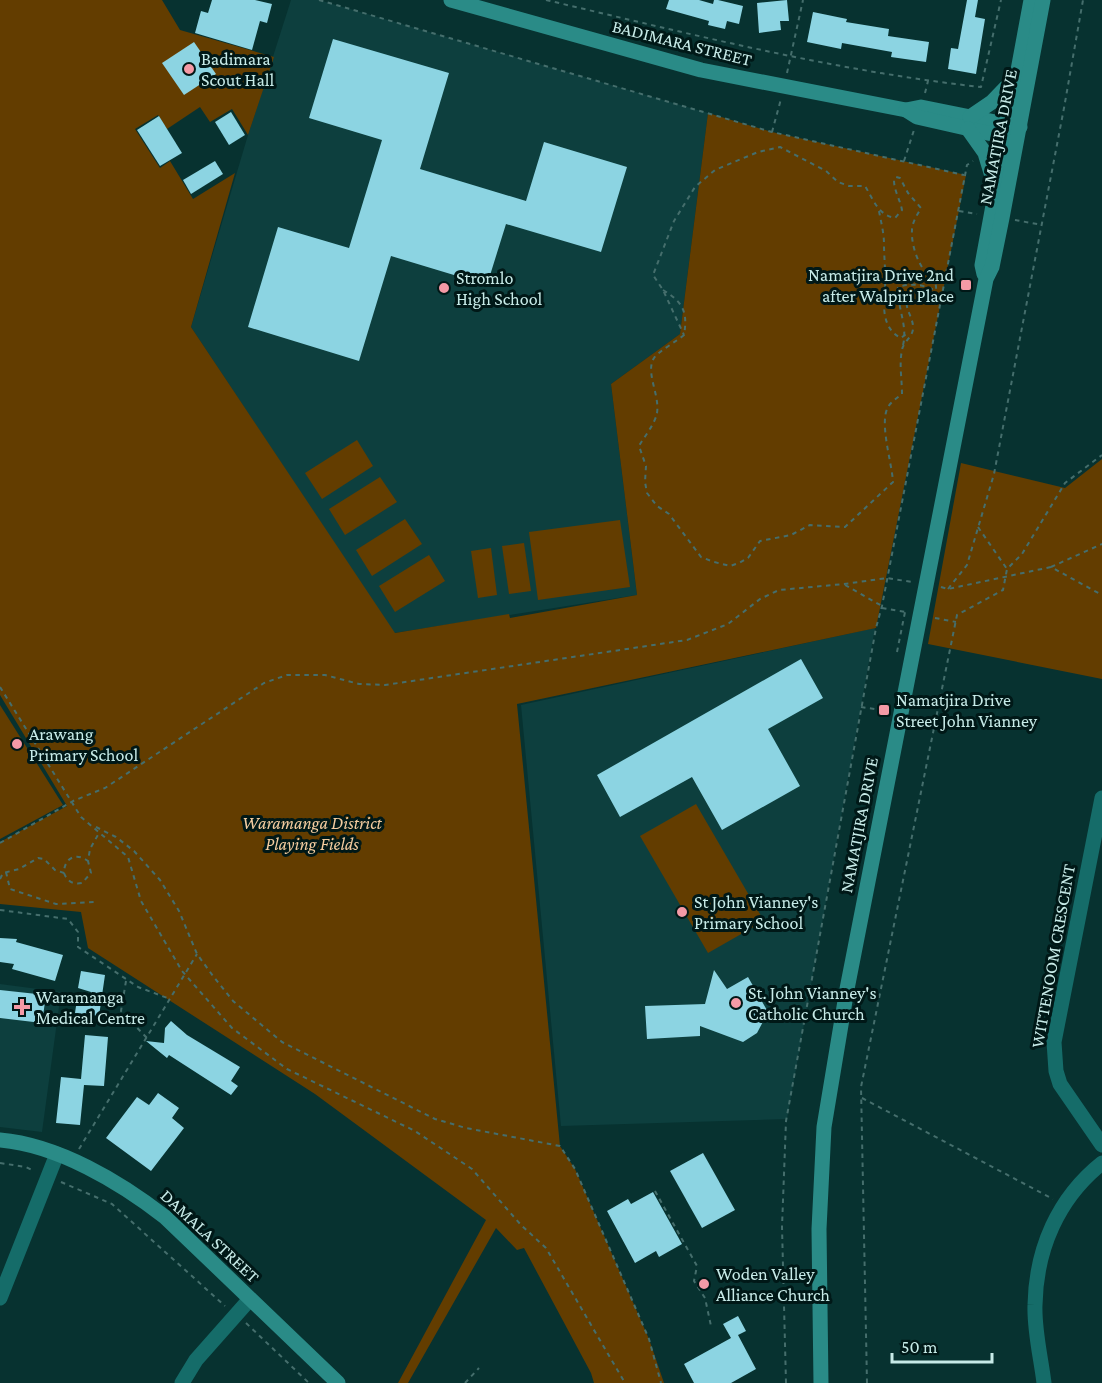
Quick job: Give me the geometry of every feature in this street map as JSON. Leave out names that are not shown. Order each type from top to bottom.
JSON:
[{"type":"main road","name":"BADIMARA STREET","points":[[451,0],[701,70],[906,110],[921,107],[969,123],[1012,132]]},
{"type":"main road","name":"NAMATJIRA DRIVE","points":[[821,1383],[819,1229],[824,1127],[847,989],[923,594],[986,279],[992,267],[1012,132],[1017,76],[1031,0]]},
{"type":"main road","name":"NAMATJIRA DRIVE","points":[[986,279],[982,266],[996,189],[1043,0]]},
{"type":"main road","points":[[996,189],[985,153],[969,123],[1017,76]]},
{"type":"main road","name":"DAMALA STREET","points":[[0,1140],[19,1142],[72,1161],[101,1174],[145,1202],[165,1217],[338,1383]]},
{"type":"street","name":"WITTENOOM CRESCENT","points":[[1102,798],[1054,1042],[1054,1057],[1060,1084],[1102,1146]]},
{"type":"street","points":[[0,1298],[5,1270],[57,1155]]},
{"type":"street","points":[[1044,1383],[1035,1306],[1036,1282],[1043,1246],[1063,1205],[1084,1179],[1102,1163]]},
{"type":"street","points":[[182,1383],[196,1360],[250,1299]]},
{"type":"path","points":[[319,0],[772,132],[966,175]]},
{"type":"path","points":[[546,0],[791,58],[928,81],[981,87],[1001,0]]},
{"type":"path","points":[[791,58],[803,0]]},
{"type":"path","points":[[1083,0],[1065,108],[994,474],[967,565],[948,589],[1051,567],[1102,544]]},
{"type":"path","points":[[772,132],[784,87]]},
{"type":"path","points":[[684,335],[663,290],[653,275],[674,221],[695,187],[715,170],[758,152],[780,147],[826,171],[838,182],[849,186],[865,186],[879,211],[884,242],[883,297],[886,322],[892,334],[901,338],[906,334]]},
{"type":"path","points":[[786,1383],[782,1227],[786,1121],[861,707],[967,165]]},
{"type":"path","points":[[879,211],[887,217],[895,218],[902,210],[894,188],[894,180],[896,177],[900,178],[921,208],[912,230],[914,243],[920,262],[935,281],[936,291]]},
{"type":"path","points":[[663,290],[680,303],[687,318],[684,335],[654,357],[651,368],[652,380],[657,392],[657,415],[639,446],[646,466],[647,493],[657,506],[669,514],[701,557],[730,566],[748,558],[760,541],[791,535],[810,525],[845,527],[893,482],[885,415],[888,405],[902,394],[902,348],[906,334],[897,299],[898,287],[909,284],[924,285],[936,291]]},
{"type":"path","points":[[902,348],[912,336],[913,326],[907,311],[909,295],[915,290],[929,294],[936,291]]},
{"type":"path","points":[[867,1383],[861,1087],[957,615],[1003,590],[1007,569],[1022,554],[1065,483],[1102,454]]},
{"type":"path","points":[[978,527],[1007,569]]},
{"type":"path","points":[[1051,567],[1102,595]]},
{"type":"path","points":[[0,843],[72,801],[105,788],[264,683],[287,675],[325,675],[359,684],[385,685],[687,640],[728,624],[760,599],[779,590],[887,578]]},
{"type":"path","points":[[844,584],[882,606]]},
{"type":"path","points":[[0,687],[81,817],[128,857],[141,901],[185,975],[232,1028],[287,1069],[415,1131],[472,1168],[521,1225],[546,1248],[625,1383]]},
{"type":"path","points":[[861,707],[900,712]]},
{"type":"path","points":[[88,861],[80,856],[71,857],[65,864],[66,878],[73,883],[82,883],[91,873],[88,861],[90,849],[100,831]]},
{"type":"path","points":[[100,831],[116,837],[125,844],[160,880],[179,911],[198,954],[233,1001],[282,1042],[435,1119],[466,1128],[560,1146],[575,1169],[650,1339],[661,1383]]},
{"type":"path","points":[[0,879],[6,872],[18,869],[38,858],[44,859],[55,870],[64,873]]},
{"type":"path","points":[[6,872],[10,889],[56,904],[93,902]]},
{"type":"path","points":[[0,910],[68,920],[78,932],[78,947],[126,981],[170,999]]},
{"type":"path","points":[[72,1161],[198,954]]},
{"type":"path","points":[[126,981],[121,1011],[147,1038]]},
{"type":"path","points":[[861,1098],[1063,1205]]},
{"type":"path","points":[[0,1163],[26,1167],[112,1204],[237,1315],[309,1383]]},
{"type":"path","points":[[655,1191],[697,1266],[694,1281],[705,1298],[711,1326]]},
{"type":"path","points":[[465,1383],[479,1368]]},
{"type":"shaded area","name":"Stromlo High School","points":[[291,0],[319,0],[708,113],[680,334],[611,384],[637,595],[394,633],[191,327]]},
{"type":"shaded area","name":"St John Vianney's Primary School","points":[[875,628],[787,1119],[561,1126],[521,705]]},
{"type":"shaded area","points":[[0,984],[61,992],[42,1132],[0,1127]]},
{"type":"green space","name":"Waramanga District Playing Fields","points":[[0,0],[162,0],[180,30],[274,57],[248,135],[232,109],[210,122],[200,107],[167,129],[158,115],[135,129],[160,168],[170,161],[193,199],[235,173],[191,327],[395,633],[509,614],[510,618],[637,595],[611,384],[680,334],[708,113],[772,132],[966,175],[876,628],[517,704],[560,1146],[575,1169],[649,1339],[664,1383],[594,1383],[591,1373],[524,1248],[517,1250],[496,1228],[408,1383],[398,1383],[486,1220],[315,1094],[88,948],[81,912],[0,904],[0,842],[67,806],[0,695]]},
{"type":"green space","points":[[357,440],[373,466],[322,499],[305,473]]},
{"type":"green space","points":[[1102,459],[1102,679],[928,644],[961,463],[1065,488]]},
{"type":"green space","points":[[380,477],[397,502],[345,535],[329,509]]},
{"type":"green space","points":[[405,519],[422,544],[372,576],[356,550]]},
{"type":"green space","points":[[620,520],[630,587],[538,600],[529,532]]},
{"type":"green space","points":[[524,543],[531,591],[509,594],[502,546]]},
{"type":"green space","points":[[491,548],[497,595],[478,598],[471,551]]},
{"type":"green space","points":[[429,555],[445,581],[395,612],[379,586]]},
{"type":"green space","name":"Arawang Primary School","points":[[0,705],[63,805],[0,839]]},
{"type":"green space","points":[[696,804],[764,921],[708,953],[640,836]]},
{"type":"building","points":[[212,0],[255,0],[272,4],[267,23],[260,21],[252,50],[195,33],[201,11],[208,13]]},
{"type":"building","points":[[669,0],[699,0],[713,4],[714,0],[718,0],[743,6],[739,24],[727,21],[725,29],[708,25],[709,21],[666,9]]},
{"type":"building","points":[[787,0],[789,21],[780,21],[781,30],[759,33],[757,3]]},
{"type":"building","points":[[967,0],[978,0],[975,17],[985,19],[976,74],[948,69],[951,48],[958,49]]},
{"type":"building","points":[[813,12],[847,19],[846,22],[889,29],[888,36],[929,42],[926,62],[891,57],[892,52],[842,43],[841,49],[807,42]]},
{"type":"building","points":[[333,39],[449,73],[420,169],[526,201],[544,142],[627,167],[601,252],[506,224],[487,285],[391,256],[359,361],[248,327],[278,227],[349,248],[382,140],[309,118]]},
{"type":"building","name":"Badimara Scout Hall","points":[[194,42],[216,74],[184,95],[162,63]]},
{"type":"building","points":[[231,112],[245,135],[229,145],[215,122]]},
{"type":"building","points":[[159,116],[182,153],[160,166],[137,130]]},
{"type":"building","points":[[215,161],[223,174],[191,194],[183,180]]},
{"type":"building","points":[[801,659],[823,698],[768,729],[800,786],[722,830],[692,777],[620,817],[597,775]]},
{"type":"building","points":[[0,938],[17,939],[16,942],[63,955],[55,981],[12,969],[14,964],[0,962]]},
{"type":"building","points":[[714,970],[727,989],[748,977],[768,1012],[757,1033],[743,1042],[700,1026],[700,1036],[647,1039],[645,1006],[705,1004]]},
{"type":"building","points":[[81,971],[105,975],[99,1016],[75,1013],[77,999],[89,1000],[91,992],[78,988]]},
{"type":"building","name":"Waramanga Medical Centre","points":[[0,990],[46,995],[42,1023],[0,1018]]},
{"type":"building","points":[[171,1021],[187,1035],[240,1067],[231,1081],[238,1086],[231,1095],[169,1055],[167,1058],[146,1041],[164,1043],[165,1028]]},
{"type":"building","points":[[85,1035],[108,1037],[104,1086],[84,1085],[80,1125],[56,1123],[61,1077],[81,1079]]},
{"type":"building","points":[[158,1093],[179,1108],[172,1118],[184,1128],[151,1171],[106,1138],[137,1097],[149,1105]]},
{"type":"building","points":[[703,1153],[735,1210],[702,1228],[670,1171]]},
{"type":"building","points":[[653,1192],[682,1244],[659,1257],[656,1251],[635,1263],[607,1211],[628,1199],[631,1204]]},
{"type":"building","points":[[738,1316],[746,1331],[738,1335],[756,1369],[731,1383],[694,1383],[684,1364],[731,1338],[723,1324]]},
{"type":"place","name":"Badimara Scout Hall","points":[[189,69]]},
{"type":"place","name":"Namatjira Drive 2nd after Walpiri Place","points":[[966,285]]},
{"type":"place","name":"Stromlo High School","points":[[444,288]]},
{"type":"place","name":"Namatjira Drive Street John Vianney","points":[[884,710]]},
{"type":"place","name":"Arawang Primary School","points":[[17,744]]},
{"type":"place","name":"St John Vianney's Primary School","points":[[682,912]]},
{"type":"place","name":"St. John Vianney's Catholic Church","points":[[736,1003]]},
{"type":"place","name":"Waramanga Medical Centre","points":[[22,1007]]},
{"type":"place","name":"Woden Valley Alliance Church","points":[[704,1284]]}]
